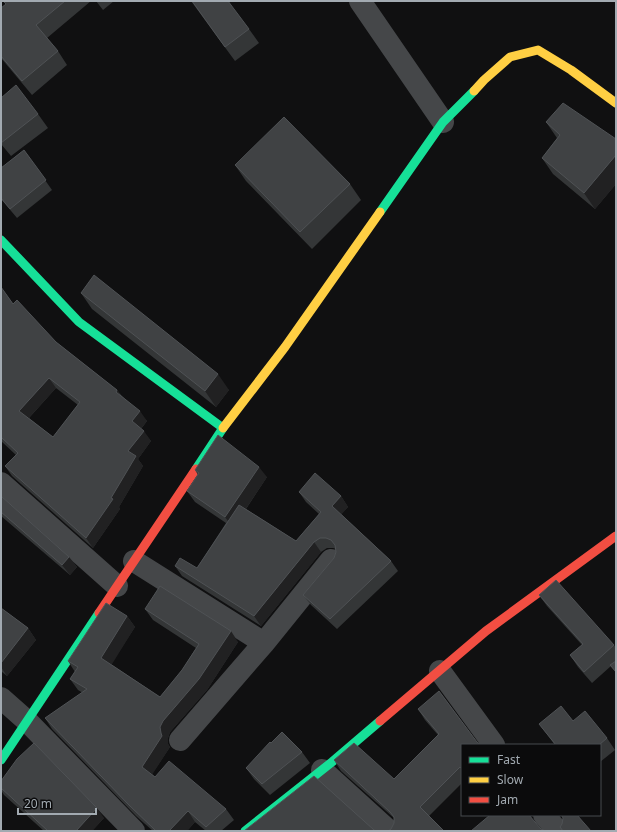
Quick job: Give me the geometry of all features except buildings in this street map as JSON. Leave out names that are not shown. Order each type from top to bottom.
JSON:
[{"type":"street","points":[[360,1],[443,122]]},
{"type":"street","points":[[1,760],[223,428],[285,347],[443,122],[484,80],[510,57],[538,50],[571,70],[616,103]]},
{"type":"street","points":[[1,240],[79,322],[223,428]]},
{"type":"street","points":[[1,483],[117,586]]},
{"type":"street","points":[[245,831],[322,770],[486,631],[616,536]]},
{"type":"street","points":[[180,740],[264,642],[331,560]]},
{"type":"street","points":[[134,561],[264,642]]},
{"type":"street","points":[[440,671],[493,744]]},
{"type":"street","points":[[1,698],[27,721],[134,831]]},
{"type":"street","points":[[322,770],[389,831]]},
{"type":"street","points":[[545,816],[558,831]]},
{"type":"traffic: fast","points":[[380,212],[443,122],[474,91]]},
{"type":"traffic: fast","points":[[1,240],[79,322],[223,428],[196,469]]},
{"type":"traffic: fast","points":[[1,760],[99,613]]},
{"type":"traffic: fast","points":[[245,831],[332,762],[380,721]]},
{"type":"traffic: slow","points":[[474,91],[510,57],[538,50],[571,70],[616,103]]},
{"type":"traffic: slow","points":[[223,428],[285,347],[380,212]]},
{"type":"traffic: jam","points":[[99,613],[196,469]]},
{"type":"traffic: jam","points":[[380,721],[486,631],[616,536]]}]
